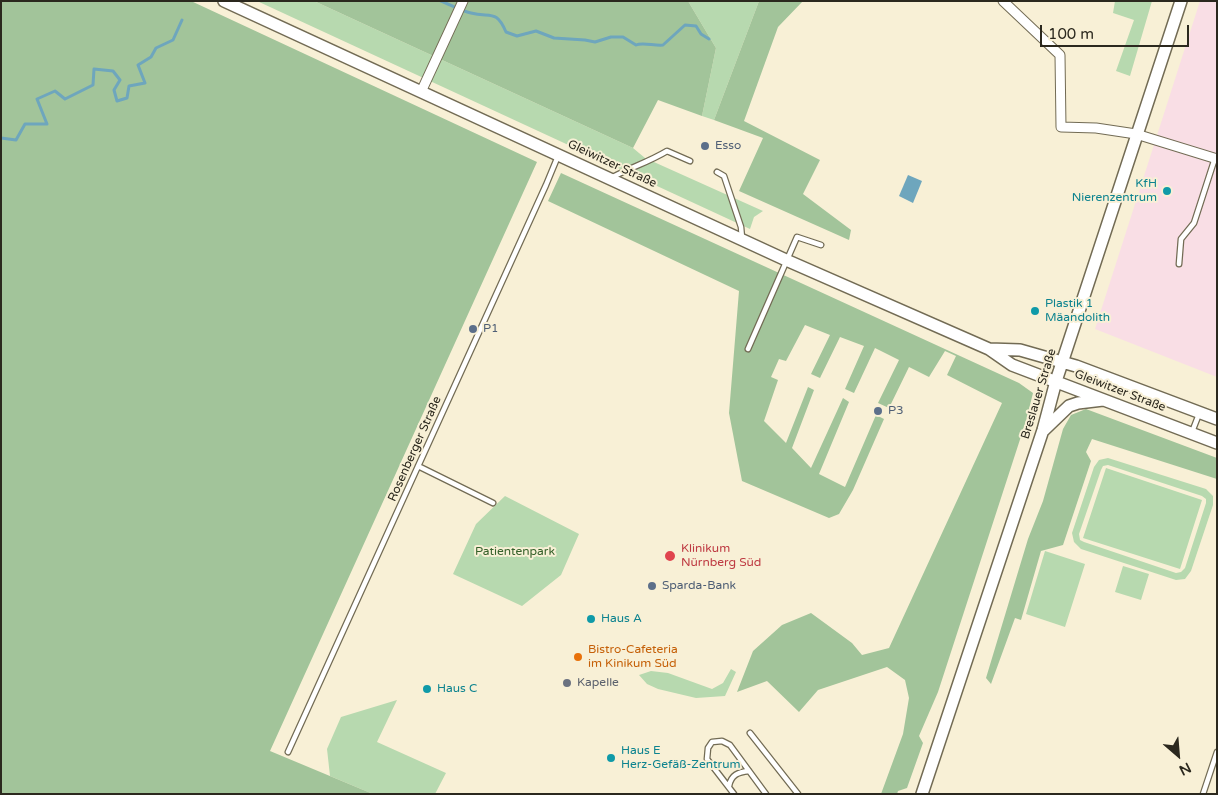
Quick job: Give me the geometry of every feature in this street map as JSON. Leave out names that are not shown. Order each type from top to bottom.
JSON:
[{"type":"main road","name":"Gleiwitzer Straße","points":[[224,1],[786,260],[989,349],[1012,365],[1217,443]]},
{"type":"main road","name":"Breslauer Straße","points":[[922,794],[1043,430],[1056,381],[1181,1]]},
{"type":"main road","name":"Gleiwitzer Straße","points":[[989,349],[1020,350],[1063,362],[1098,373],[1217,419]]},
{"type":"main road","points":[[1043,430],[1073,404],[1104,400]]},
{"type":"street","points":[[1003,1],[1060,55],[1061,127],[1096,128],[1136,134],[1216,158]]},
{"type":"street","points":[[421,92],[461,6]]},
{"type":"lane","points":[[610,179],[667,151],[690,161]]},
{"type":"lane","name":"Rosenberger Straße","points":[[288,752],[559,155]]},
{"type":"lane","points":[[1179,264],[1181,239],[1194,223],[1216,158]]},
{"type":"lane","points":[[717,172],[724,176],[741,227],[742,239]]},
{"type":"lane","points":[[748,349],[797,237],[821,245]]},
{"type":"lane","points":[[1192,433],[1200,412]]},
{"type":"lane","points":[[418,466],[492,503]]},
{"type":"lane","points":[[750,733],[798,794]]},
{"type":"lane","points":[[734,794],[707,759],[708,748],[712,742],[722,741],[730,745],[766,794]]},
{"type":"lane","points":[[1203,794],[1217,752]]},
{"type":"lane","points":[[729,786],[732,777],[738,772],[749,771]]},
{"type":"shaded area","points":[[1200,1],[1217,1],[1217,377],[1095,329]]},
{"type":"green space","points":[[1,1],[191,1],[537,162],[270,751],[373,794],[1,794]]},
{"type":"green space","points":[[257,1],[314,1],[633,148],[645,158],[763,211],[754,217],[750,229]]},
{"type":"green space","points":[[314,1],[688,1],[716,48],[702,116],[658,100],[633,148]]},
{"type":"green space","points":[[688,1],[759,1],[714,120],[702,116],[716,48]]},
{"type":"green space","points":[[759,1],[803,1],[778,27],[744,121],[820,160],[803,194],[851,230],[849,240],[739,191],[763,138],[714,120]]},
{"type":"green space","points":[[1115,1],[1152,1],[1130,76],[1116,71],[1134,20],[1113,13]]},
{"type":"green space","points":[[561,173],[1019,383],[1033,393],[1026,421],[938,692],[919,736],[923,743],[907,788],[898,791],[897,794],[881,794],[903,734],[909,698],[905,680],[887,667],[818,690],[799,712],[767,681],[737,692],[753,651],[782,625],[811,613],[852,643],[862,655],[889,648],[1002,403],[947,375],[956,356],[945,351],[929,377],[909,367],[889,408],[878,403],[899,360],[875,348],[854,393],[845,389],[864,346],[840,337],[820,378],[811,374],[830,335],[805,325],[786,361],[779,359],[771,377],[778,380],[764,421],[786,443],[808,387],[814,390],[792,448],[811,468],[843,398],[849,402],[819,474],[845,487],[876,415],[884,419],[853,490],[839,514],[829,518],[742,481],[729,413],[739,291],[548,201]]},
{"type":"green space","points":[[1086,409],[1217,458],[1217,479],[1092,439],[1086,452],[1091,461],[1063,545],[1041,551],[1021,620],[1015,618],[991,684],[986,678],[1028,539],[1043,501],[1063,429],[1071,415]]},
{"type":"green space","points":[[1108,458],[1206,489],[1213,496],[1213,505],[1191,571],[1185,579],[1176,580],[1081,549],[1074,542],[1072,533],[1094,467],[1099,460]],"holes":[[[1108,465],[1202,496],[1206,499],[1206,503],[1185,568],[1181,572],[1176,573],[1080,540],[1079,534],[1103,466]]]},
{"type":"green space","points":[[1106,468],[1202,500],[1180,569],[1083,538]]},
{"type":"green space","name":"Patientenpark","points":[[505,496],[579,534],[561,575],[522,606],[453,574],[476,524]]},
{"type":"green space","points":[[1045,551],[1085,564],[1065,627],[1026,614]]},
{"type":"green space","points":[[1123,566],[1149,574],[1141,600],[1115,592]]},
{"type":"green space","points":[[731,669],[736,672],[725,696],[696,698],[658,689],[647,684],[639,675],[651,671],[668,673],[712,689],[723,683]]},
{"type":"green space","points":[[397,700],[377,742],[446,773],[435,794],[373,794],[330,776],[327,749],[341,717]]},
{"type":"water","points":[[908,175],[922,181],[913,203],[899,196]]},
{"type":"waterway","points":[[441,1],[467,12],[496,17],[506,32],[517,36],[536,31],[554,38],[595,42],[611,37],[623,37],[636,45],[663,45],[685,25],[696,26],[701,34],[709,39]]},
{"type":"waterway","points":[[1,138],[16,140],[25,124],[47,124],[37,99],[55,91],[65,99],[93,85],[94,69],[113,71],[120,80],[114,90],[117,101],[127,98],[129,86],[145,83],[138,65],[151,57],[156,48],[173,40],[182,20]]},
{"type":"place","name":"Esso","points":[[705,146]]},
{"type":"place","name":"KfH Nierenzentrum","points":[[1167,191]]},
{"type":"place","name":"Plastik 1 Mäandolith","points":[[1035,311]]},
{"type":"place","name":"P1","points":[[473,329]]},
{"type":"place","name":"P3","points":[[878,411]]},
{"type":"place","name":"Klinikum Nürnberg Süd","points":[[670,556]]},
{"type":"place","name":"Sparda-Bank","points":[[652,586]]},
{"type":"place","name":"Haus A","points":[[591,619]]},
{"type":"place","name":"Bistro-Cafeteria im Kinikum Süd","points":[[578,657]]},
{"type":"place","name":"Kapelle","points":[[567,683]]},
{"type":"place","name":"Haus C","points":[[427,689]]},
{"type":"place","name":"Haus E Herz-Gefäß-Zentrum","points":[[611,758]]}]
